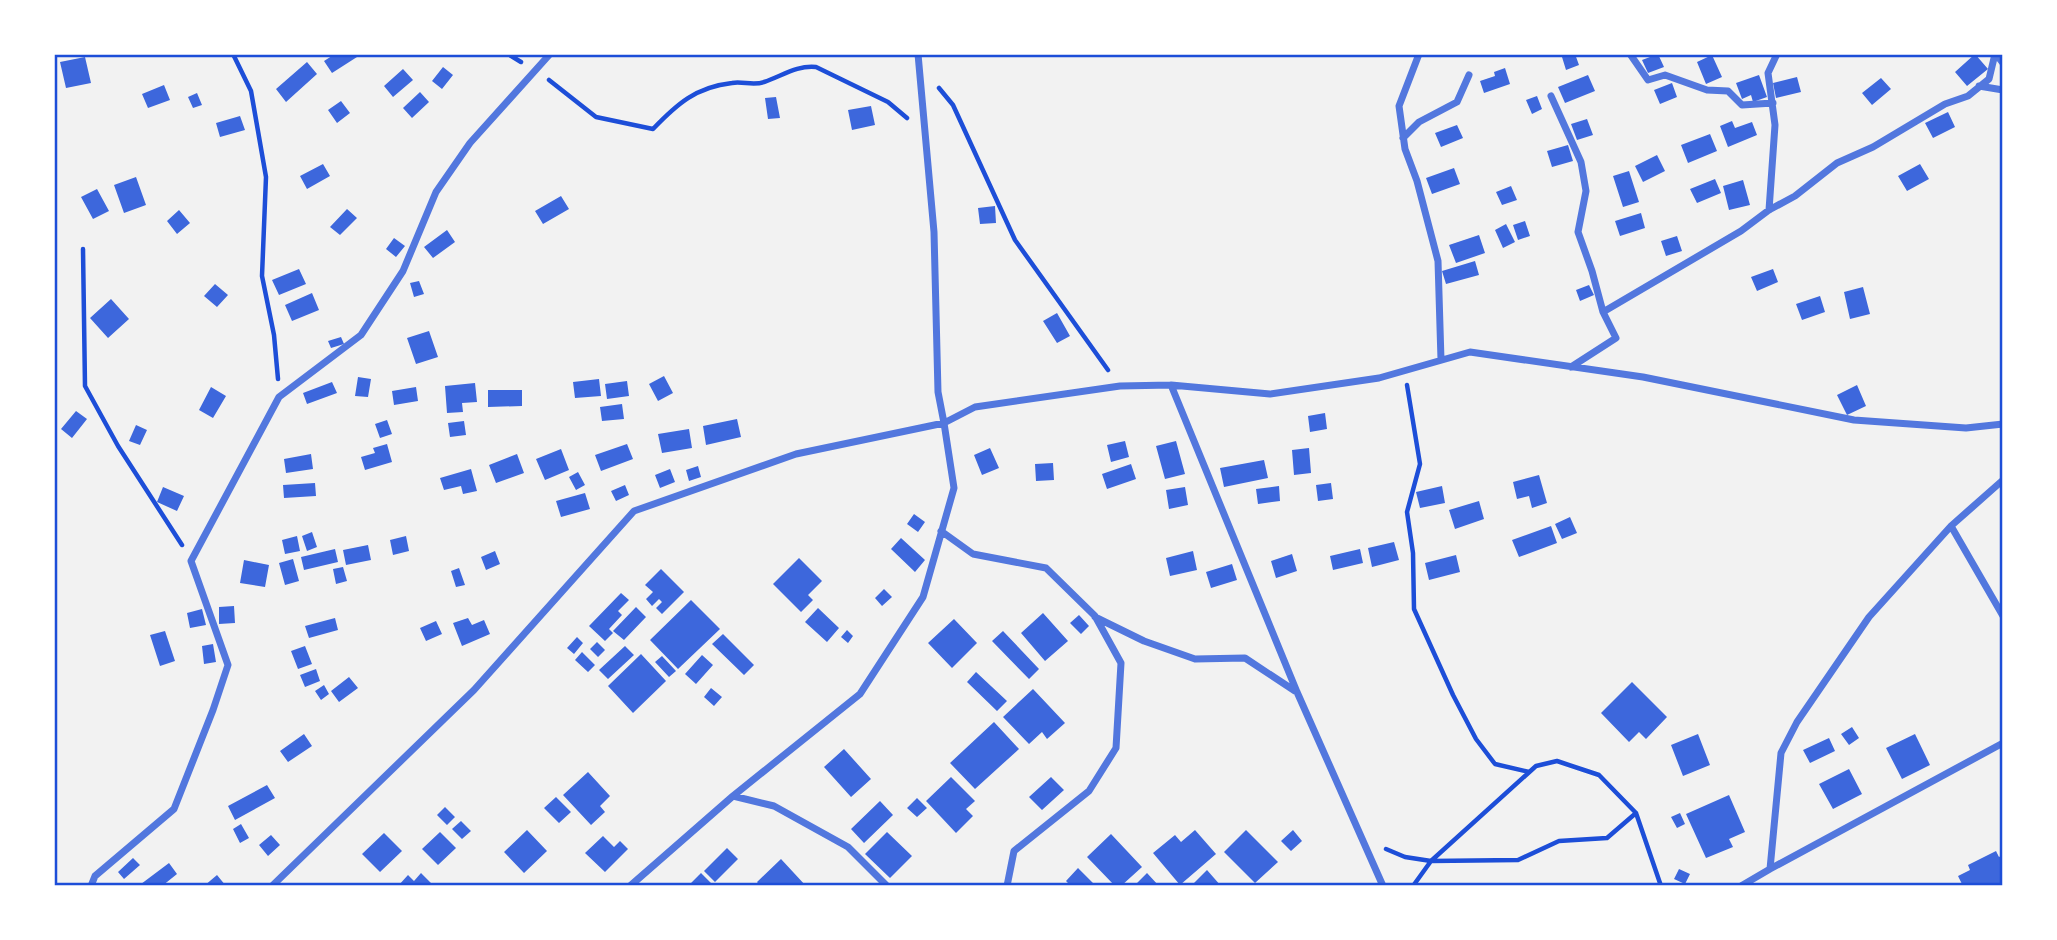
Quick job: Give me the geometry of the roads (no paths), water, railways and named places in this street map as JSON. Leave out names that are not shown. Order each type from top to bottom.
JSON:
[{"type":"street","points":[[91,886],[95,876],[174,808],[213,709],[228,665],[191,561],[279,397],[361,335],[403,271],[436,192],[470,143],[550,54]]},
{"type":"street","points":[[1419,54],[1399,106],[1405,149],[1417,181],[1437,261],[1441,360]]},
{"type":"street","points":[[1630,54],[1648,80],[1665,75],[1707,90],[1728,91],[1742,104],[1773,103]]},
{"type":"street","points":[[1769,210],[1775,125],[1768,73],[1777,54]]},
{"type":"street","points":[[1995,54],[2003,63]]},
{"type":"street","points":[[1603,312],[1741,231],[1769,210],[1795,196],[1837,163],[1873,148],[1945,104],[1968,96],[1989,79],[1995,54]]},
{"type":"street","points":[[630,886],[733,796],[860,694],[923,597],[954,488],[938,392],[934,232],[919,58]]},
{"type":"street","points":[[1403,138],[1419,122],[1457,102],[1469,75]]},
{"type":"street","points":[[1979,86],[2003,90]]},
{"type":"street","points":[[1551,96],[1581,162],[1586,191],[1578,232],[1603,312],[1616,338],[1570,367]]},
{"type":"street","points":[[272,886],[474,690],[634,510],[796,454],[944,423],[975,408],[1120,386],[1171,385],[1270,394],[1379,378],[1470,352],[1643,377],[1854,420],[1966,428],[2003,424]]},
{"type":"street","points":[[1171,385],[1297,692],[1383,886]]},
{"type":"street","points":[[1770,869],[1781,752],[1797,723],[1869,617],[1951,526],[2003,480]]},
{"type":"street","points":[[1951,526],[2003,616]]},
{"type":"street","points":[[942,531],[973,554],[1046,568],[1095,617],[1121,663],[1116,748],[1089,791],[1014,851],[1007,886]]},
{"type":"street","points":[[1095,617],[1144,641],[1195,659],[1245,658],[1297,692]]},
{"type":"street","points":[[1741,886],[2003,743]]},
{"type":"street","points":[[733,796],[774,806],[848,847],[887,886]]}]
